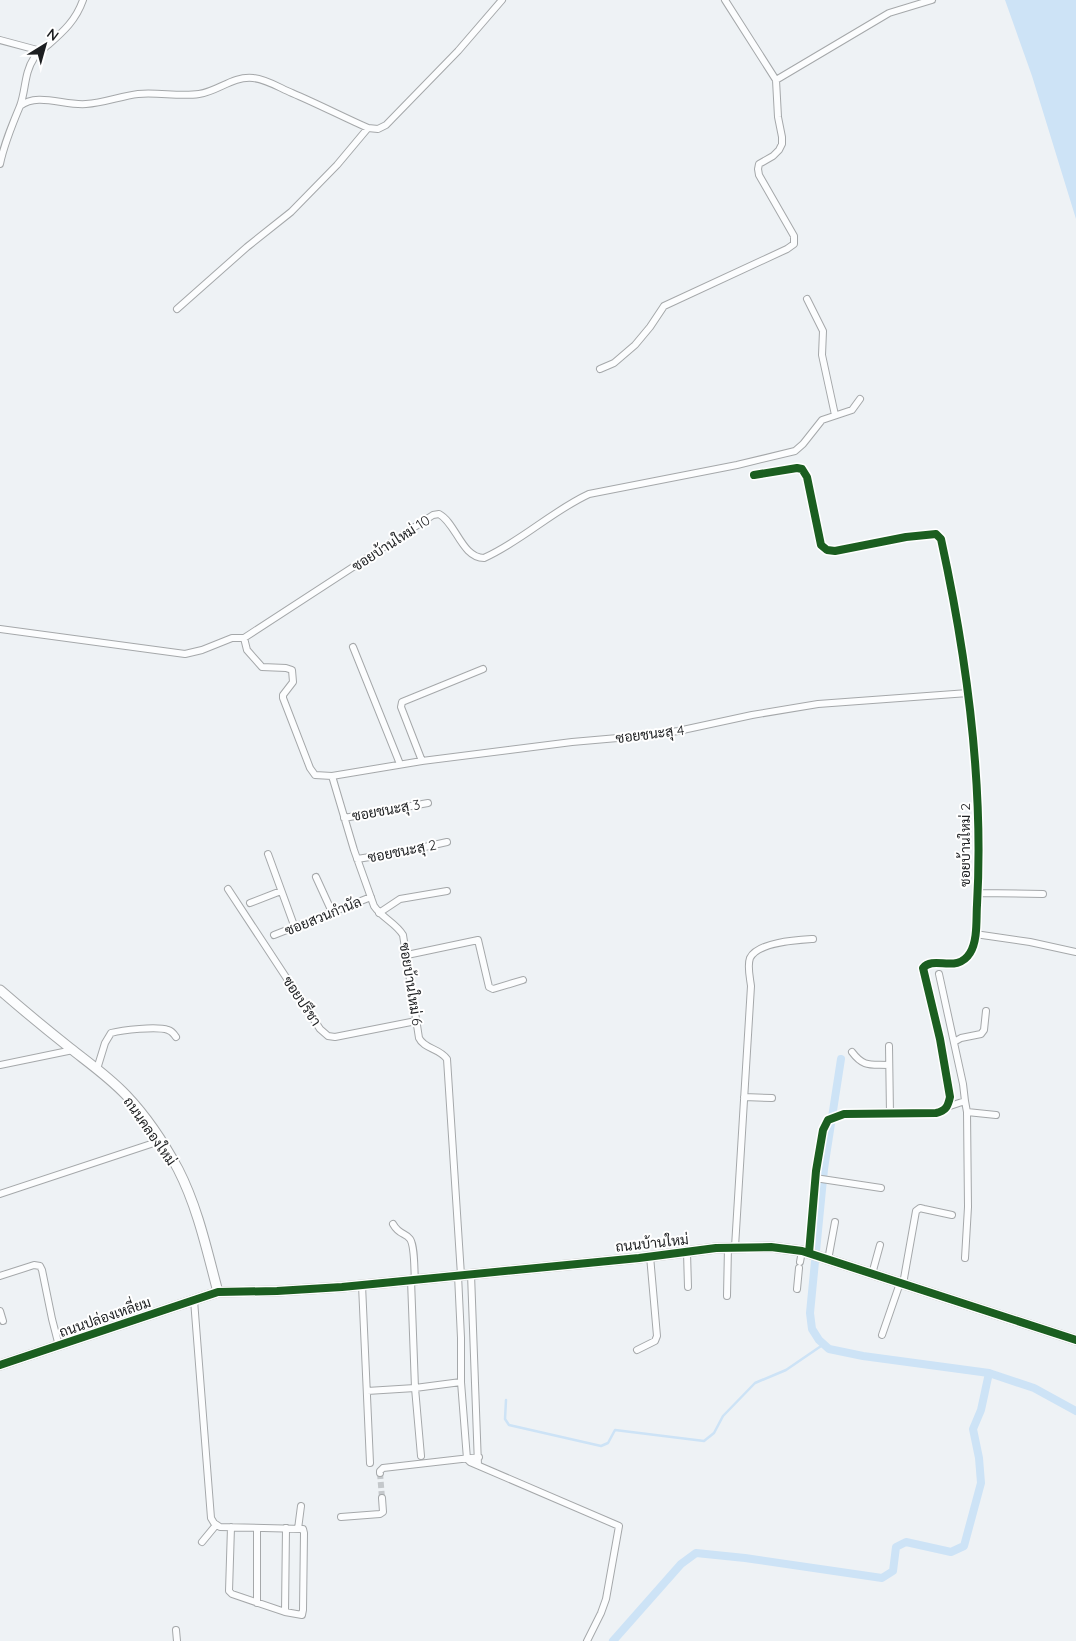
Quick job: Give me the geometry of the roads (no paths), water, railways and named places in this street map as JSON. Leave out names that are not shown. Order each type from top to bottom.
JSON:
[{"type":"street","points":[[0,164],[11,127],[20,106],[26,75],[31,63],[41,51],[66,30],[77,15],[83,0]]},
{"type":"street","points":[[20,106],[25,102],[36,100],[78,105],[140,94],[196,95],[234,80],[254,78],[368,128],[378,129],[386,125],[458,51],[502,0]]},
{"type":"street","points":[[600,369],[614,363],[635,345],[664,306],[723,280],[794,244],[794,236],[759,175],[758,169],[759,164],[773,156],[782,144],[776,80],[725,0]]},
{"type":"street","points":[[776,80],[889,14],[932,0]]},
{"type":"street","points":[[0,40],[41,51]]},
{"type":"street","points":[[177,309],[247,247],[291,212],[337,165],[368,128]]},
{"type":"street","points":[[807,299],[823,331],[822,355],[835,415]]},
{"type":"street","name":"ซอยบ้านใหม่ 10","points":[[0,629],[185,654],[202,650],[232,638],[244,638],[433,515],[439,514],[445,517],[458,538],[472,555],[484,558],[576,500],[589,494],[737,465],[795,451],[822,420],[852,410],[860,399]]},
{"type":"street","name":"ซอยบ้านใหม่ 2","points":[[754,475],[797,468],[802,469],[807,477],[821,544],[828,550],[835,551],[906,537],[936,534],[941,539],[954,595],[968,694],[978,797],[975,934],[970,953],[964,961],[951,964],[925,965],[922,968],[940,1039],[950,1097],[947,1108]]},
{"type":"street","points":[[244,638],[247,650],[262,667],[292,670],[293,682],[283,695],[289,716],[313,774],[332,776]]},
{"type":"street","points":[[353,647],[400,764]]},
{"type":"street","points":[[422,761],[402,707],[402,702],[484,669]]},
{"type":"street","name":"ซอยชนะสุ 4","points":[[332,776],[422,761],[572,742],[652,735],[818,704],[968,694]]},
{"type":"street","name":"ซอยบ้านใหม่ 6","points":[[332,776],[357,859],[371,897],[379,913],[400,930],[403,935],[421,1042],[442,1053],[448,1064],[462,1338],[461,1382],[467,1459]]},
{"type":"street","name":"ซอยชนะสุ 3","points":[[344,818],[428,803]]},
{"type":"street","name":"ซอยชนะสุ 2","points":[[357,859],[447,842]]},
{"type":"street","points":[[268,854],[295,928]]},
{"type":"street","points":[[316,877],[332,912]]},
{"type":"street","name":"ซอยปรีชา","points":[[228,890],[320,1029],[328,1036],[335,1038],[416,1021]]},
{"type":"street","points":[[250,904],[281,891]]},
{"type":"street","points":[[379,913],[400,900],[447,891]]},
{"type":"street","points":[[977,893],[1043,894]]},
{"type":"street","name":"ซอยสวนกำนัล","points":[[274,936],[371,897]]},
{"type":"street","points":[[975,934],[1030,942],[1076,952]]},
{"type":"street","points":[[727,1296],[744,1097],[751,986],[749,963],[751,957],[759,950],[783,941],[812,939]]},
{"type":"street","points":[[406,955],[478,940],[489,987],[493,989],[524,980]]},
{"type":"street","points":[[939,974],[963,1084],[967,1112],[968,1207],[965,1258]]},
{"type":"street","name":"ถนนคลองใหม่","points":[[0,990],[24,1012],[97,1069],[126,1095],[145,1118],[178,1170],[190,1198],[203,1234],[218,1292]]},
{"type":"street","points":[[954,1042],[967,1036],[981,1034],[984,1030],[986,1012]]},
{"type":"street","points":[[97,1069],[105,1043],[111,1033],[163,1029],[169,1030],[176,1038]]},
{"type":"street","points":[[889,1046],[890,1114]]},
{"type":"street","points":[[0,1065],[72,1050]]},
{"type":"street","points":[[852,1052],[859,1062],[864,1064],[890,1065]]},
{"type":"street","points":[[744,1097],[772,1098]]},
{"type":"street","points":[[797,1289],[799,1265],[805,1252],[823,1130],[828,1120],[844,1114],[936,1113],[965,1101]]},
{"type":"street","points":[[967,1112],[996,1115]]},
{"type":"street","points":[[0,1194],[160,1141]]},
{"type":"street","points":[[815,1178],[881,1188]]},
{"type":"street","points":[[882,1335],[901,1284],[916,1211],[920,1208],[952,1215]]},
{"type":"street","points":[[828,1260],[836,1222]]},
{"type":"street","points":[[393,1224],[396,1230],[412,1242],[415,1388],[421,1456]]},
{"type":"street","points":[[872,1274],[880,1245]]},
{"type":"street","name":"ถนนบ้านใหม่","points":[[218,1292],[277,1291],[362,1285],[732,1247],[771,1247],[805,1252],[1076,1340]]},
{"type":"street","points":[[687,1252],[688,1287]]},
{"type":"street","points":[[637,1350],[655,1341],[657,1336],[650,1256]]},
{"type":"street","points":[[0,1276],[34,1265],[40,1266],[59,1346]]},
{"type":"street","points":[[471,1274],[478,1465]]},
{"type":"street","points":[[362,1285],[370,1463]]},
{"type":"street","name":"ถนนปล่องเหลี่ยม","points":[[0,1365],[218,1292]]},
{"type":"street","points":[[194,1300],[212,1518],[216,1525]]},
{"type":"street","points":[[0,1311],[3,1320]]},
{"type":"street","points":[[367,1391],[415,1388],[461,1382]]},
{"type":"street","points":[[380,1473],[383,1468],[479,1457]]},
{"type":"street","points":[[467,1459],[504,1478],[619,1526],[606,1599],[587,1641]]},
{"type":"street","points":[[341,1517],[380,1514],[383,1508],[382,1498]]},
{"type":"street","points":[[298,1529],[301,1506]]},
{"type":"street","points":[[216,1525],[304,1530],[302,1615],[285,1612],[234,1595],[229,1591],[231,1527]]},
{"type":"street","points":[[202,1542],[216,1525]]},
{"type":"street","points":[[257,1528],[258,1603]]},
{"type":"street","points":[[285,1612],[286,1528]]},
{"type":"street","points":[[176,1630],[177,1641]]},
{"type":"water","points":[[1005,0],[1076,0],[1076,219],[1032,76]]},
{"type":"waterway","points":[[841,1059],[824,1169],[810,1313],[812,1329],[819,1340],[829,1349],[863,1356],[989,1373],[1034,1388],[1076,1411]]},
{"type":"waterway","points":[[506,1400],[505,1419],[509,1425],[601,1446],[608,1443],[615,1430],[704,1441],[714,1433],[723,1416],[755,1383],[786,1370],[824,1344]]},
{"type":"waterway","points":[[613,1641],[681,1564],[696,1553],[745,1558],[882,1578],[893,1571],[896,1547],[906,1542],[951,1552],[964,1546],[981,1483],[979,1458],[973,1429],[981,1410],[989,1373]]},
{"type":"tunnel","points":[[380,1473],[382,1498]]}]
